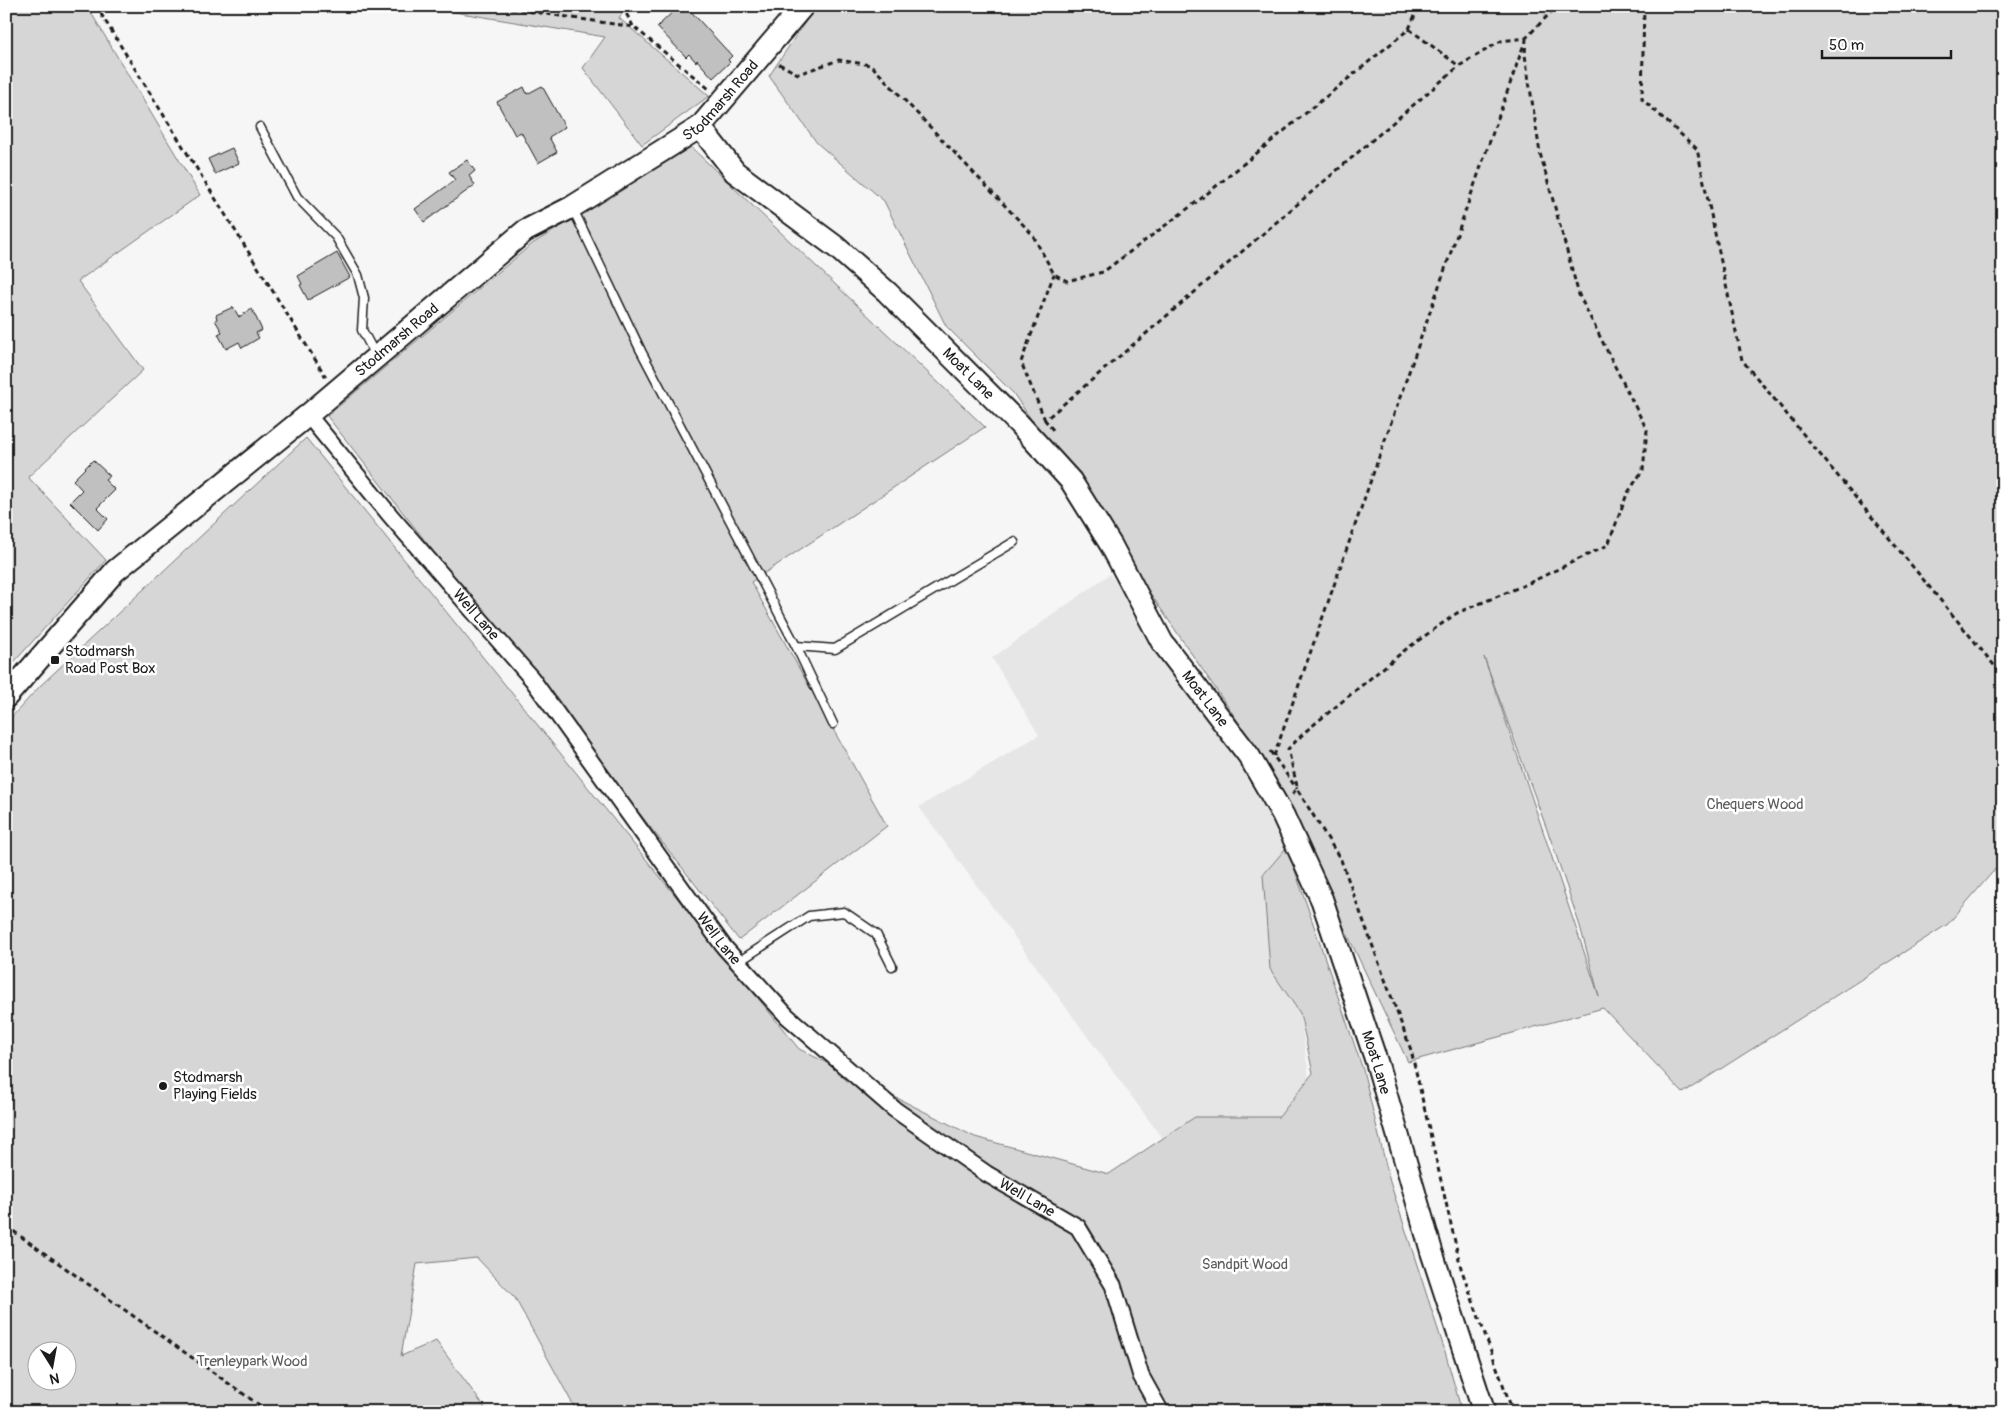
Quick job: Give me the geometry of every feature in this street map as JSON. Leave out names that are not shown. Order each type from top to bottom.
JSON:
[{"type":"street","name":"Stodmarsh Road","points":[[6,697],[115,571],[308,415],[525,231],[572,207],[700,127],[803,6]]},
{"type":"street","name":"Moat Lane","points":[[700,127],[735,172],[836,247],[887,292],[1019,424],[1071,481],[1111,545],[1162,642],[1250,756],[1282,815],[1322,900],[1377,1063],[1432,1252],[1484,1412]]},
{"type":"street","name":"Well Lane","points":[[308,415],[389,514],[532,679],[724,947],[787,1016],[894,1109],[987,1174],[1078,1228],[1113,1285],[1141,1376],[1161,1412]]},
{"type":"lane","points":[[260,127],[297,197],[336,237],[358,275],[364,298],[362,330],[376,356]]},
{"type":"lane","points":[[572,207],[641,351],[796,646],[834,724]]},
{"type":"lane","points":[[796,646],[835,649],[1014,542]]},
{"type":"lane","points":[[738,962],[809,916],[844,912],[876,934],[892,966]]},
{"type":"path","points":[[96,6],[334,391]]},
{"type":"path","points":[[493,6],[634,27]]},
{"type":"path","points":[[622,6],[634,27],[723,100]]},
{"type":"path","points":[[762,55],[798,74],[839,60],[871,65],[1032,234],[1054,274],[1067,281],[1102,272],[1198,201],[1409,29],[1419,6]]},
{"type":"path","points":[[1274,756],[1526,38],[1557,6]]},
{"type":"path","points":[[1644,6],[1642,98],[1696,149],[1742,360],[2003,676]]},
{"type":"path","points":[[1409,29],[1459,66]]},
{"type":"path","points":[[1046,420],[1459,66],[1501,42],[1526,38]]},
{"type":"path","points":[[1297,790],[1288,749],[1306,730],[1405,650],[1457,614],[1527,584],[1608,545],[1626,494],[1643,470],[1647,430],[1579,295],[1557,219],[1540,153],[1525,55],[1526,38]]},
{"type":"path","points":[[1054,274],[1021,362],[1046,420],[1057,436]]},
{"type":"path","points":[[1268,749],[1297,790],[1341,860],[1411,1050],[1461,1268],[1513,1412]]},
{"type":"path","points":[[1277,808],[1297,790]]},
{"type":"path","points":[[6,1226],[269,1412]]},
{"type":"shaded area","points":[[1110,574],[1233,755],[1287,847],[1270,969],[1300,1013],[1309,1078],[1279,1117],[1195,1117],[1162,1138],[919,807],[1039,735],[992,658]]},
{"type":"green space","points":[[6,6],[87,6],[200,195],[78,281],[143,370],[28,477],[106,560],[6,671]]},
{"type":"green space","points":[[418,6],[627,6],[619,18],[709,96],[642,145],[583,68],[605,37]]},
{"type":"green space","name":"Chequers Wood","points":[[816,6],[2003,6],[2003,860],[1948,924],[1683,1093],[1603,1008],[1408,1062],[1265,761],[1013,393],[946,326],[884,201],[817,143],[769,76]],"holes":[[[1484,657],[1580,926],[1599,996]]]},
{"type":"green space","points":[[691,147],[985,427],[751,582],[887,826],[739,940],[327,416],[532,244]]},
{"type":"green space","points":[[306,438],[799,1049],[975,1137],[1109,1174],[1195,1117],[1279,1117],[1313,1073],[1300,1013],[1270,969],[1263,875],[1287,847],[1363,1070],[1390,1182],[1444,1348],[1462,1412],[577,1412],[515,1298],[477,1258],[417,1264],[401,1356],[436,1341],[488,1412],[6,1412],[6,723],[40,686]]},
{"type":"building","points":[[679,6],[686,6],[732,56],[728,60],[730,62],[713,78],[697,60],[696,62],[689,54],[686,57],[657,27]]},
{"type":"building","points":[[542,86],[565,127],[549,137],[557,152],[538,163],[521,132],[515,135],[497,102],[524,87],[527,94]]},
{"type":"building","points":[[232,148],[239,163],[215,174],[208,159]]},
{"type":"building","points":[[467,160],[475,171],[469,176],[475,185],[424,222],[415,209],[455,180],[449,172]]},
{"type":"building","points":[[337,253],[350,277],[308,300],[300,285],[302,284],[298,276]]},
{"type":"building","points":[[233,307],[239,317],[252,309],[262,330],[256,333],[259,338],[242,348],[239,342],[226,349],[218,334],[222,332],[215,320],[217,319],[216,315]]},
{"type":"building","points":[[93,460],[110,476],[105,480],[115,490],[97,508],[108,519],[98,530],[70,502],[82,490],[73,480]]},
{"type":"place","name":"Stodmarsh Road Post Box","points":[[55,660]]},
{"type":"place","name":"Stodmarsh Playing Fields","points":[[163,1086]]},
{"type":"park label","name":"Sandpit Wood","points":[[1245,1264]]},
{"type":"park label","name":"Trenleypark Wood","points":[[252,1361]]}]
